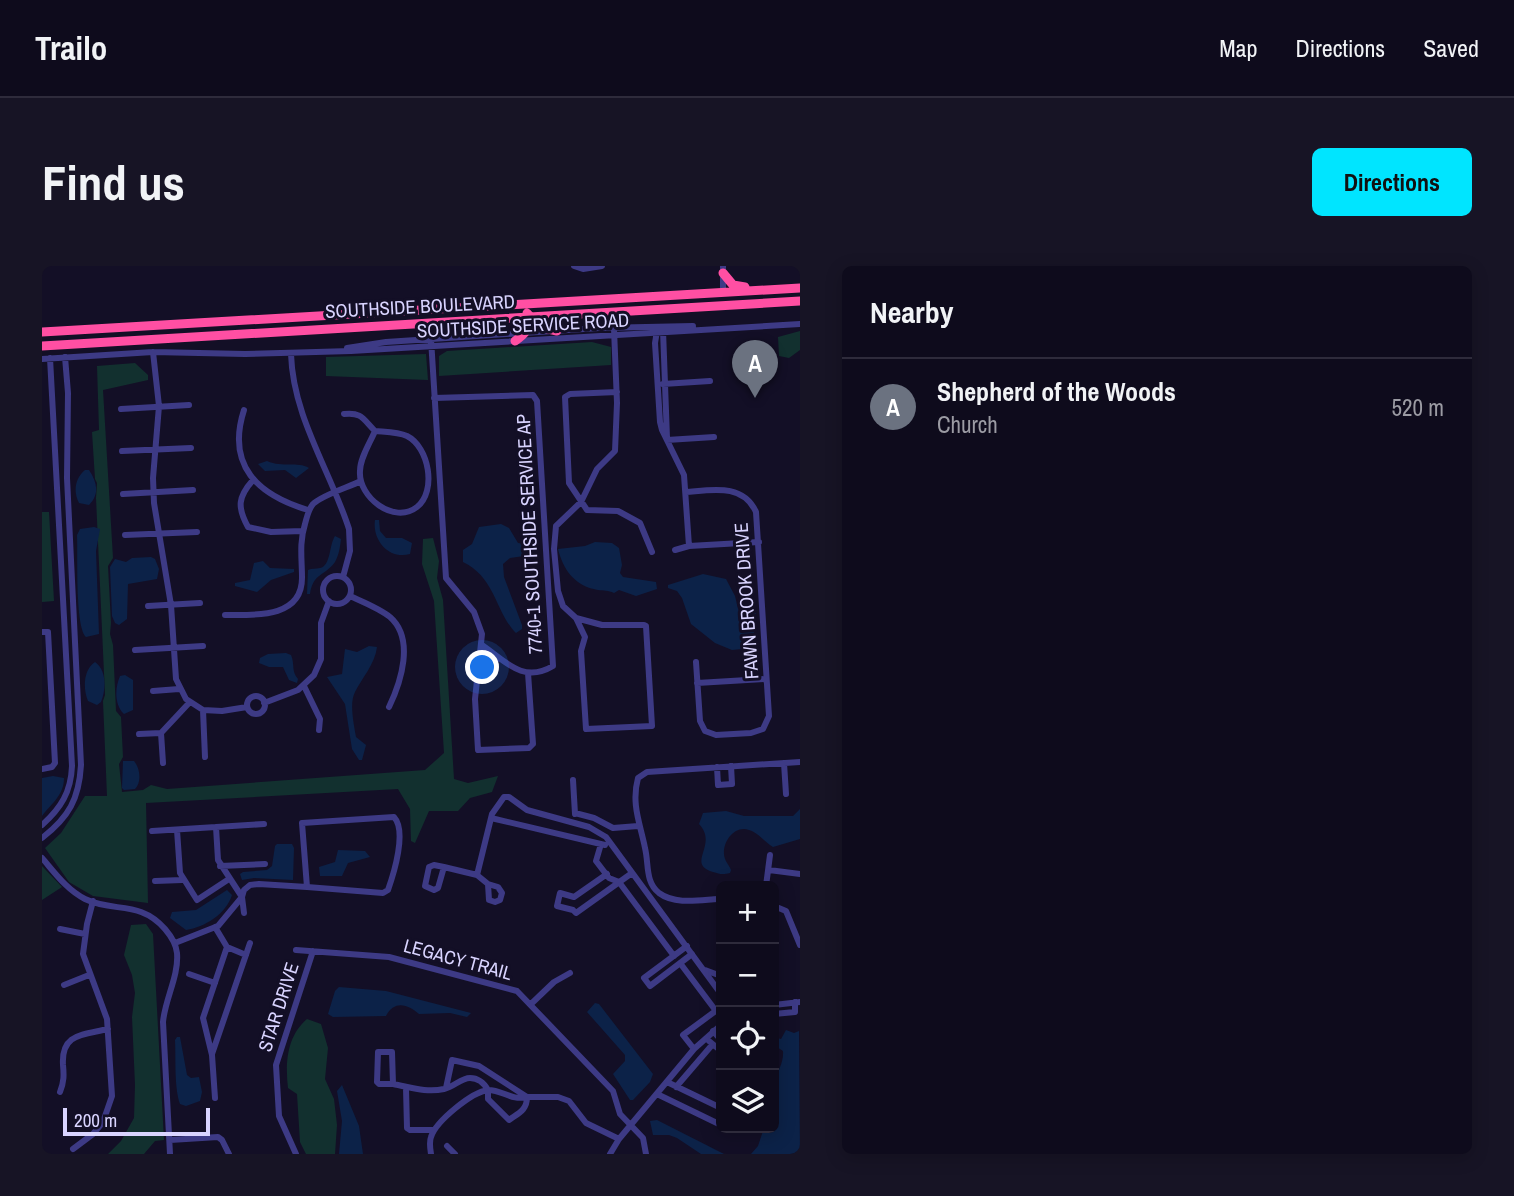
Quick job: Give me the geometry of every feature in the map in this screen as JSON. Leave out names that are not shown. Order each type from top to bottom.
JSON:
[{"type":"highway","points":[[723,270],[736,287],[760,290]]},
{"type":"highway","name":"SOUTHSIDE BOULEVARD","points":[[42,332],[800,288]]},
{"type":"highway","points":[[698,307],[715,303],[723,293]]},
{"type":"highway","name":"SOUTHSIDE BOULEVARD","points":[[42,346],[800,301]]},
{"type":"highway","points":[[519,305],[540,327],[557,331]]},
{"type":"highway","points":[[515,341],[526,334],[529,317]]},
{"type":"highway","points":[[70,330],[70,345]]},
{"type":"street","points":[[573,266],[583,269],[602,266]]},
{"type":"street","points":[[723,270],[723,293]]},
{"type":"street","name":"SOUTHSIDE SERVICE ROAD","points":[[431,343],[515,341],[660,329],[800,324]]},
{"type":"street","points":[[660,329],[666,384],[667,440]]},
{"type":"street","points":[[660,329],[655,343],[660,422],[684,475],[689,546]]},
{"type":"street","name":"SOUTHSIDE SERVICE ROAD","points":[[46,358],[153,352],[291,354],[557,331],[614,332]]},
{"type":"street","points":[[576,618],[602,625],[646,626],[652,726],[586,729],[581,651],[585,637],[576,618],[563,606],[558,591],[556,526],[581,502],[597,469],[615,451],[617,392],[614,332]]},
{"type":"street","points":[[431,343],[446,578],[476,615],[482,634],[475,699],[478,750],[529,748],[533,744],[528,673]]},
{"type":"street","points":[[153,352],[159,406],[153,492],[171,605],[174,672],[179,689],[189,702],[203,710],[247,707]]},
{"type":"street","points":[[291,354],[291,373],[299,408],[347,523],[351,543],[349,560],[342,577]]},
{"type":"street","points":[[42,838],[58,826],[73,803],[79,789],[81,765],[66,478],[68,393],[65,357]]},
{"type":"street","points":[[42,825],[67,797],[72,778],[46,358]]},
{"type":"street","points":[[658,384],[710,381]]},
{"type":"street","points":[[617,392],[570,394],[565,397],[569,483],[587,510],[618,511],[640,523],[652,552]]},
{"type":"street","name":"7740-1 SOUTHSIDE SERVICE AP","points":[[434,398],[533,395],[537,401],[553,666],[528,673],[509,666],[482,645]]},
{"type":"street","points":[[121,409],[189,405]]},
{"type":"street","points":[[244,410],[240,422],[240,452],[244,466],[253,480],[279,499],[309,510]]},
{"type":"street","points":[[344,414],[359,414],[375,431],[401,434],[409,437],[421,448],[426,465],[426,493],[413,510],[393,512],[375,501],[361,481],[360,467],[375,431]]},
{"type":"street","points":[[667,440],[714,437]]},
{"type":"street","points":[[122,451],[191,447]]},
{"type":"street","points":[[253,480],[242,494],[239,504],[248,527],[279,532],[303,531]]},
{"type":"street","points":[[225,615],[273,612],[287,607],[295,600],[301,587],[303,531],[309,510],[317,500],[361,481]]},
{"type":"street","points":[[123,494],[193,489]]},
{"type":"street","name":"FAWN BROOK DRIVE","points":[[686,492],[726,490],[744,496],[756,512],[769,716],[765,726],[760,731],[751,733],[716,735],[705,731],[699,721],[697,683]]},
{"type":"street","points":[[125,535],[197,531]]},
{"type":"street","points":[[675,550],[689,546],[759,542]]},
{"type":"street","points":[[332,577],[342,577],[351,585],[350,596],[340,604],[329,601],[323,592],[325,583],[332,577]]},
{"type":"street","points":[[350,596],[385,614],[399,630],[403,661],[401,675],[389,707]]},
{"type":"street","points":[[264,703],[304,686],[314,675],[323,649],[321,624],[329,601]]},
{"type":"street","points":[[148,606],[200,603]]},
{"type":"street","points":[[42,632],[48,632],[55,763],[52,768],[42,769]]},
{"type":"street","points":[[47,645],[74,638]]},
{"type":"street","points":[[135,650],[203,646]]},
{"type":"street","points":[[480,665],[498,659]]},
{"type":"street","points":[[696,662],[697,683],[766,679]]},
{"type":"street","points":[[304,686],[320,719],[319,730]]},
{"type":"street","points":[[153,691],[179,689]]},
{"type":"street","points":[[253,697],[261,698],[264,703],[264,709],[258,714],[250,712],[247,707],[253,697]]},
{"type":"street","points":[[139,734],[161,733],[189,702]]},
{"type":"street","points":[[203,710],[205,757]]},
{"type":"street","points":[[161,733],[163,763]]},
{"type":"street","points":[[716,987],[662,912],[647,885],[645,848],[634,801],[640,775],[646,772],[800,762]]},
{"type":"street","points":[[784,763],[786,794]]},
{"type":"street","points":[[72,766],[81,765]]},
{"type":"street","points":[[717,767],[718,785],[732,784],[731,766]]},
{"type":"street","points":[[573,780],[574,823]]},
{"type":"street","points":[[477,875],[491,818],[502,799],[507,796],[535,813],[598,831],[632,873],[662,895],[674,899],[716,899]]},
{"type":"street","points":[[575,813],[594,818],[613,828],[638,826]]},
{"type":"street","points":[[244,913],[244,890],[254,884],[383,893],[388,890],[400,847],[396,818],[302,823],[307,887]]},
{"type":"street","points":[[491,818],[601,844],[611,844]]},
{"type":"street","points":[[152,831],[264,824]]},
{"type":"street","points":[[216,827],[220,866],[242,897]]},
{"type":"street","points":[[177,830],[180,873],[197,900],[229,879]]},
{"type":"street","points":[[601,844],[596,861],[607,874],[619,882],[674,956]]},
{"type":"street","points":[[767,881],[770,855]]},
{"type":"street","points":[[42,858],[64,884],[81,896],[140,910],[162,925],[175,943],[177,966],[163,1022],[170,1154]]},
{"type":"street","points":[[220,866],[265,864]]},
{"type":"street","points":[[444,867],[477,875],[488,884]]},
{"type":"street","points":[[769,870],[800,873]]},
{"type":"street","points":[[607,874],[575,897],[560,893],[557,906],[576,913],[632,873]]},
{"type":"street","points":[[155,881],[182,880]]},
{"type":"street","points":[[175,943],[215,927],[242,897]]},
{"type":"street","points":[[662,912],[674,899]]},
{"type":"street","points":[[73,1149],[99,1128],[109,1109],[112,1096],[106,1014],[83,954],[93,901]]},
{"type":"street","points":[[779,908],[786,911],[800,945]]},
{"type":"street","points":[[215,927],[228,947],[246,955]]},
{"type":"street","points":[[60,929],[85,934]]},
{"type":"street","points":[[212,1055],[250,943]]},
{"type":"street","points":[[687,946],[644,978],[650,986],[692,954]]},
{"type":"street","points":[[215,1098],[212,1055],[203,1023],[228,947]]},
{"type":"street","name":"LEGACY TRAIL","points":[[296,950],[389,957],[510,988],[531,1004],[613,1091],[620,1114],[643,1138],[646,1154]]},
{"type":"street","name":"STAR DRIVE","points":[[296,1154],[279,1116],[276,1065],[313,951]]},
{"type":"street","points":[[680,963],[716,1007]]},
{"type":"street","points":[[703,969],[716,974]]},
{"type":"street","points":[[531,1004],[554,982],[570,973]]},
{"type":"street","points":[[189,974],[215,983]]},
{"type":"street","points":[[64,985],[89,975]]},
{"type":"street","points":[[779,1004],[797,1002],[795,1012],[779,1014]]},
{"type":"street","points":[[694,1049],[683,1035],[716,1010]]},
{"type":"street","points":[[60,1092],[64,1082],[62,1054],[66,1044],[74,1037],[108,1029]]},
{"type":"street","points":[[610,1154],[619,1139],[694,1049],[716,1029]]},
{"type":"street","points":[[713,1031],[716,1034]]},
{"type":"street","points":[[706,1037],[716,1048]]},
{"type":"street","points":[[676,1087],[712,1045]]},
{"type":"street","points":[[393,1084],[392,1052],[378,1052],[379,1084],[393,1084],[412,1090],[446,1088],[455,1086],[465,1078],[473,1078],[485,1084],[488,1098],[509,1120],[524,1110],[527,1097]]},
{"type":"street","points":[[446,1088],[452,1060],[479,1066],[527,1097]]},
{"type":"street","points":[[667,1082],[716,1106]]},
{"type":"street","points":[[406,1088],[407,1128],[434,1130]]},
{"type":"street","points":[[431,1154],[430,1140],[434,1130],[469,1097],[488,1090],[509,1097],[558,1097],[569,1101],[586,1123],[619,1139]]},
{"type":"street","points":[[657,1094],[716,1123]]},
{"type":"street","points":[[170,1140],[215,1136],[222,1140],[229,1154]]},
{"type":"street","points":[[447,1146],[455,1154]]},
{"type":"green space","points":[[800,331],[800,350],[789,358],[779,356],[778,337]]},
{"type":"green space","points":[[592,342],[611,347],[611,365],[439,376],[439,356],[447,351]]},
{"type":"green space","points":[[426,354],[428,380],[326,376],[326,357]]},
{"type":"green space","points":[[135,363],[148,375],[148,380],[103,390],[113,558],[108,566],[110,634],[113,645],[116,711],[121,717],[123,757],[119,764],[122,792],[143,790],[151,785],[167,789],[425,770],[444,753],[434,601],[422,564],[423,539],[433,538],[439,561],[437,578],[443,600],[454,779],[468,783],[498,776],[492,792],[470,798],[458,811],[429,811],[415,843],[411,841],[410,809],[398,789],[146,803],[148,903],[93,896],[69,882],[45,848],[61,833],[85,796],[107,796],[97,483],[92,432],[99,430],[97,366]]},
{"type":"green space","points":[[42,512],[49,512],[54,601],[42,602]]},
{"type":"green space","points":[[42,866],[62,887],[42,900]]},
{"type":"green space","points":[[146,924],[153,934],[164,1140],[155,1141],[144,1154],[108,1154],[121,1141],[134,1118],[132,1017],[135,993],[132,975],[124,955],[131,925]]},
{"type":"green space","points":[[307,1019],[321,1024],[328,1048],[325,1079],[334,1099],[337,1125],[335,1154],[306,1154],[300,1142],[297,1094],[288,1088],[287,1069],[291,1042]]},
{"type":"water","points":[[267,461],[309,468],[296,478],[285,470],[265,471],[258,464]]},
{"type":"water","points":[[85,470],[89,470],[96,488],[95,497],[89,505],[79,503],[76,494],[77,481]]},
{"type":"water","points":[[375,520],[379,520],[380,531],[386,538],[402,538],[412,543],[410,554],[395,554],[384,547],[376,535]]},
{"type":"water","points":[[501,524],[509,528],[518,543],[538,546],[538,554],[510,558],[503,564],[504,577],[522,625],[522,629],[516,633],[503,615],[489,586],[474,569],[463,562],[463,550],[472,544],[479,527]]},
{"type":"water","points":[[80,529],[100,529],[96,551],[99,634],[86,637],[80,619],[77,535]]},
{"type":"water","points":[[335,536],[341,539],[336,559],[331,567],[317,578],[310,594],[307,594],[308,570],[324,566]]},
{"type":"water","points":[[595,542],[612,543],[619,548],[622,565],[620,573],[623,577],[656,582],[657,589],[636,596],[619,590],[614,593],[590,588],[576,581],[563,563],[558,549]]},
{"type":"water","points":[[132,558],[155,559],[159,569],[157,579],[128,584],[127,619],[119,625],[115,623],[112,616],[110,567],[115,559],[126,562]]},
{"type":"water","points":[[263,561],[270,568],[294,569],[294,572],[271,580],[257,592],[235,586],[235,583],[250,580],[254,563]]},
{"type":"water","points":[[703,574],[726,579],[735,596],[739,613],[756,613],[752,648],[732,650],[715,643],[691,624],[682,598],[677,591],[668,588],[668,585]]},
{"type":"water","points":[[369,646],[377,647],[376,653],[352,702],[356,737],[366,745],[362,760],[359,760],[352,749],[345,704],[327,677],[342,674],[345,649],[357,652]]},
{"type":"water","points":[[268,654],[291,655],[297,683],[289,680],[283,667],[269,667],[259,663],[260,658]]},
{"type":"water","points":[[95,662],[102,670],[104,680],[103,697],[97,705],[88,701],[85,691],[86,675]]},
{"type":"water","points":[[125,675],[133,680],[133,710],[124,714],[118,706],[116,691],[120,676]]},
{"type":"water","points":[[123,761],[134,761],[138,767],[139,779],[135,789],[122,788]]},
{"type":"water","points":[[42,778],[64,778],[62,789],[42,816]]},
{"type":"water","points":[[800,809],[800,839],[773,847],[753,831],[739,830],[731,835],[724,849],[730,873],[713,872],[705,869],[702,864],[706,839],[699,824],[703,813],[726,811],[744,816],[793,816]]},
{"type":"water","points":[[277,844],[292,844],[294,848],[293,880],[242,880],[240,874],[243,872],[267,870],[272,866]]},
{"type":"water","points":[[338,850],[365,851],[370,857],[348,863],[342,876],[320,876],[319,867],[335,862]]},
{"type":"water","points":[[227,890],[232,895],[229,902],[220,914],[207,923],[186,930],[170,918],[172,912],[196,910]]},
{"type":"water","points":[[339,987],[386,991],[471,1013],[467,1017],[450,1013],[419,1014],[401,1005],[393,1008],[386,1016],[333,1017],[328,1014],[335,991]]},
{"type":"water","points":[[595,1003],[599,1004],[653,1074],[650,1082],[633,1100],[630,1100],[613,1074],[625,1061],[625,1055],[587,1012]]},
{"type":"water","points":[[786,1030],[794,1033],[799,1031],[800,1154],[751,1154],[758,1146],[762,1133],[779,1133],[779,1068],[783,1055],[779,1048]]},
{"type":"water","points":[[177,1037],[180,1037],[187,1075],[191,1078],[199,1077],[202,1092],[200,1101],[186,1106],[180,1104],[177,1089]]},
{"type":"water","points":[[342,1085],[359,1126],[363,1154],[339,1154],[342,1121],[337,1091]]},
{"type":"water","points":[[657,1120],[724,1154],[701,1154],[677,1138],[653,1135],[650,1121]]},
{"type":"place","name":"Shepherd of the Woods","points":[[755,398]]}]
